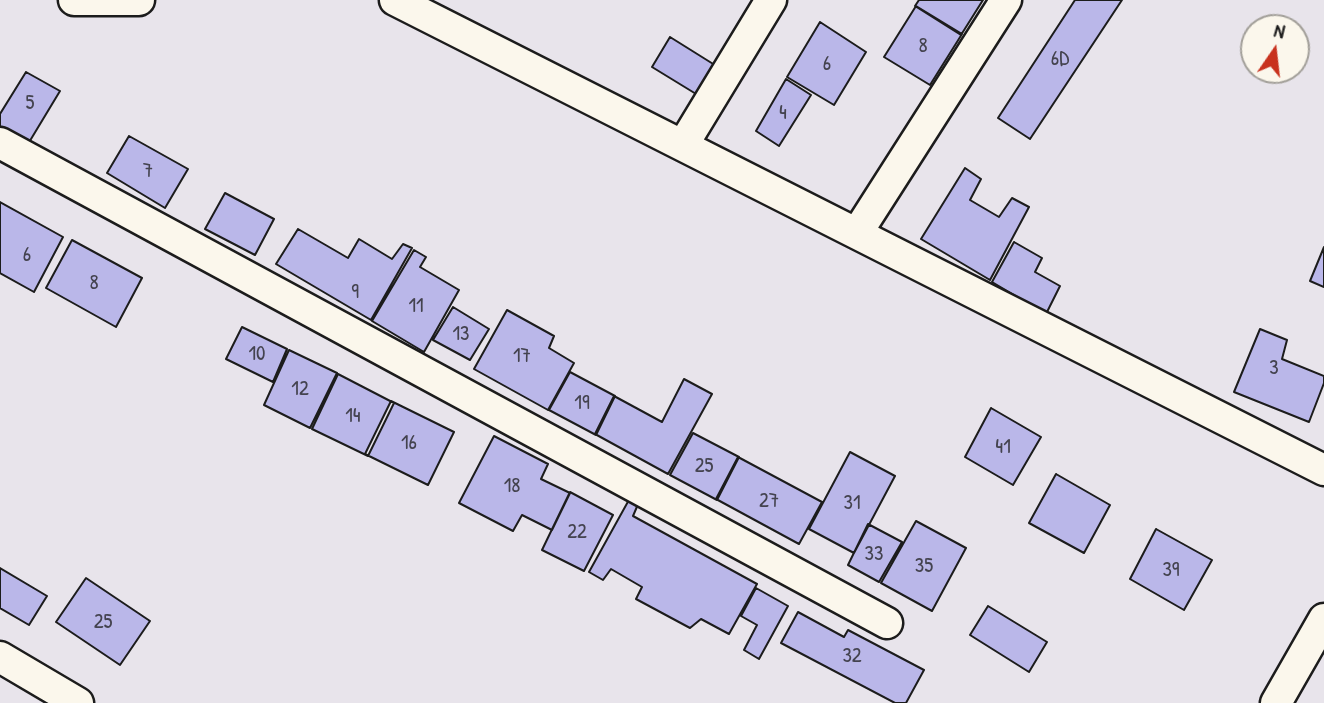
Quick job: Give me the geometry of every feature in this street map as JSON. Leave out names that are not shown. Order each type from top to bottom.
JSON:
[{"type":"street","points":[[74,0],[139,0]]},
{"type":"street","points":[[395,0],[1324,470]]},
{"type":"street","points":[[683,145],[771,0]]},
{"type":"street","points":[[857,233],[1006,0]]},
{"type":"street","points":[[0,143],[887,622]]},
{"type":"street","points":[[1276,703],[1324,619]]},
{"type":"street","points":[[0,657],[78,703]]},
{"type":"building","points":[[919,0],[983,0],[961,35],[915,6]]},
{"type":"building","points":[[1075,0],[1122,0],[1030,139],[998,118]]},
{"type":"building","points":[[916,6],[962,34],[930,85],[884,57]]},
{"type":"building","points":[[820,22],[866,52],[834,105],[787,77]]},
{"type":"building","points":[[670,37],[718,67],[701,97],[652,67]]},
{"type":"building","points":[[26,72],[60,91],[28,144],[0,127],[0,114]]},
{"type":"building","points":[[786,79],[811,95],[779,146],[756,131]]},
{"type":"building","points":[[129,136],[188,169],[165,208],[107,173]]},
{"type":"building","points":[[965,168],[981,179],[970,200],[999,217],[1012,198],[1029,207],[990,280],[921,239]]},
{"type":"building","points":[[225,193],[274,219],[255,255],[205,229]]},
{"type":"building","points":[[0,202],[63,237],[34,292],[0,273]]},
{"type":"building","points":[[298,229],[348,258],[359,239],[392,259],[403,244],[412,248],[371,320],[276,264]]},
{"type":"building","points":[[72,240],[142,278],[116,327],[46,288]]},
{"type":"building","points":[[1014,242],[1042,258],[1035,272],[1060,286],[1046,314],[992,282]]},
{"type":"building","points":[[1324,247],[1324,287],[1310,281]]},
{"type":"building","points":[[414,250],[426,257],[420,267],[459,290],[424,352],[372,321]]},
{"type":"building","points":[[453,307],[489,329],[470,360],[433,340]]},
{"type":"building","points":[[507,310],[554,336],[549,348],[574,363],[548,410],[474,369]]},
{"type":"building","points":[[242,327],[287,349],[273,382],[226,359]]},
{"type":"building","points":[[1260,329],[1287,340],[1282,359],[1324,376],[1324,383],[1309,422],[1234,392]]},
{"type":"building","points":[[289,350],[337,373],[310,428],[264,405]]},
{"type":"building","points":[[570,372],[615,396],[596,435],[549,410]]},
{"type":"building","points":[[338,374],[394,403],[368,456],[312,429]]},
{"type":"building","points":[[684,379],[712,394],[668,474],[595,434],[614,396],[662,422]]},
{"type":"building","points":[[391,401],[454,432],[428,485],[365,454]]},
{"type":"building","points":[[991,408],[1041,437],[1013,485],[965,457]]},
{"type":"building","points":[[693,433],[739,457],[717,500],[670,475]]},
{"type":"building","points":[[494,436],[548,464],[541,479],[570,493],[552,530],[522,515],[513,531],[459,503]]},
{"type":"building","points":[[850,452],[895,476],[854,553],[809,529]]},
{"type":"building","points":[[738,457],[822,502],[799,544],[716,499]]},
{"type":"building","points":[[1056,474],[1110,505],[1084,553],[1029,523]]},
{"type":"building","points":[[570,492],[613,515],[584,571],[542,550]]},
{"type":"building","points":[[630,498],[639,502],[633,516],[757,584],[729,634],[701,619],[690,628],[636,599],[642,587],[611,569],[603,580],[589,572]]},
{"type":"building","points":[[916,521],[966,548],[932,611],[881,583]]},
{"type":"building","points":[[868,524],[902,542],[879,582],[848,565]]},
{"type":"building","points":[[1156,529],[1212,560],[1184,610],[1130,579]]},
{"type":"building","points":[[0,568],[47,596],[29,625],[0,608]]},
{"type":"building","points":[[86,578],[150,621],[120,665],[56,622]]},
{"type":"building","points":[[756,588],[788,606],[759,659],[744,650],[757,625],[741,616]]},
{"type":"building","points":[[988,606],[1047,642],[1029,672],[970,635]]},
{"type":"building","points":[[798,612],[844,637],[848,630],[924,670],[906,703],[895,703],[781,643]]}]
